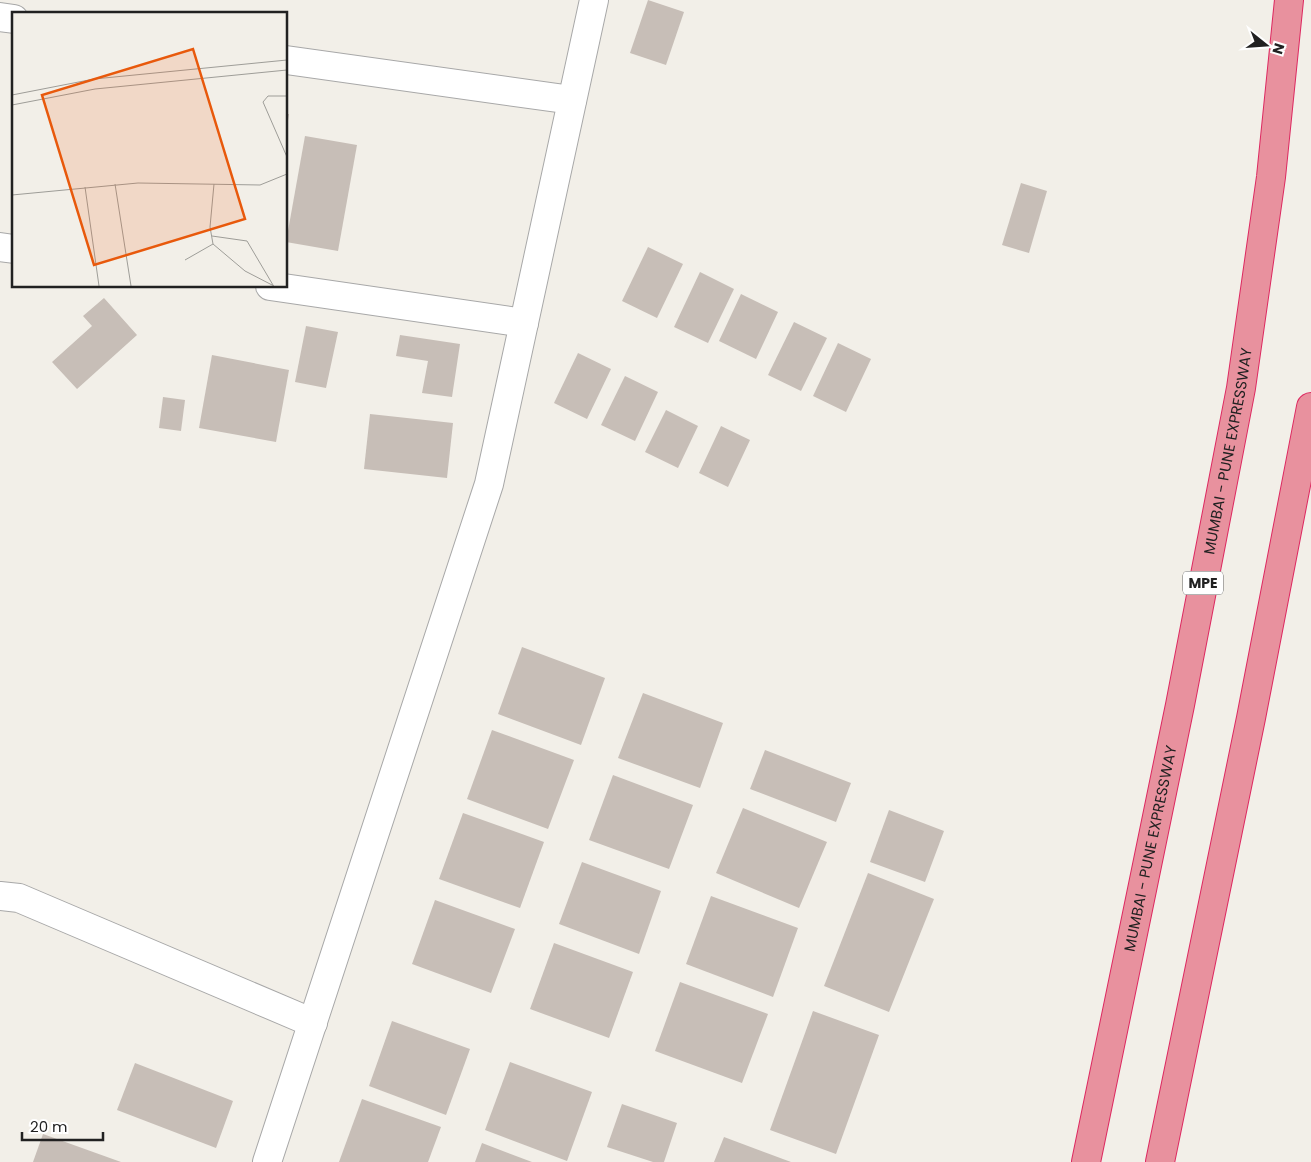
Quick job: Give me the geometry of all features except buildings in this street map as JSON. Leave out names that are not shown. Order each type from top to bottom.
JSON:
[{"type":"highway","name":"MUMBAI - PUNE EXPRESSWAY","points":[[1086,1162],[1180,704],[1241,388],[1271,177],[1289,0]]},
{"type":"highway","points":[[1160,1162],[1251,718],[1311,407]]},
{"type":"street","points":[[267,1162],[489,484],[594,0]]},
{"type":"street","points":[[288,60],[572,100]]},
{"type":"street","points":[[284,288],[524,323]]},
{"type":"street","points":[[0,896],[19,898],[313,1023]]}]
